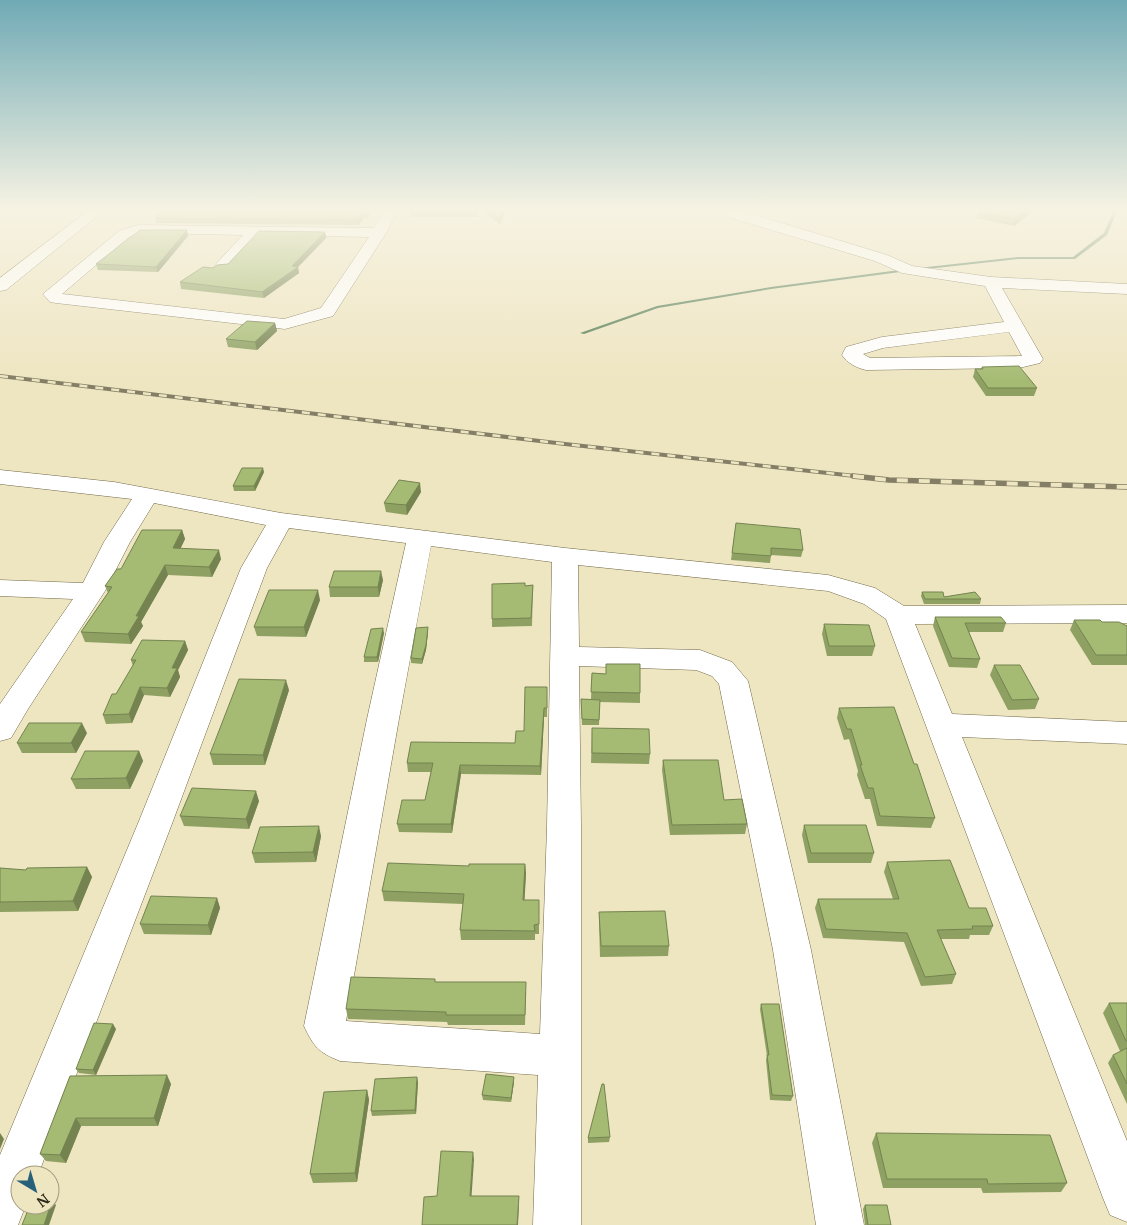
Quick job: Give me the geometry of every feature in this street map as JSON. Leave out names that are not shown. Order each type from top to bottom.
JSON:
[{"type":"street","points":[[0,286],[26,266]]},
{"type":"street","points":[[85,266],[51,294],[56,298],[115,306],[285,324],[327,312],[357,266]]},
{"type":"street","points":[[899,266],[908,270],[991,282],[1127,289]]},
{"type":"street","points":[[991,282],[1015,326],[1033,359],[1019,362],[866,364],[851,355],[853,351],[859,348],[882,343],[1015,326]]},
{"type":"street","points":[[4,483],[96,486],[281,520],[565,556],[828,583],[864,592],[883,602],[898,615],[1127,1198]]},
{"type":"street","points":[[0,730],[8,703],[92,591],[117,542],[148,495]]},
{"type":"street","points":[[0,1212],[156,821],[254,568],[281,520]]},
{"type":"street","points":[[420,537],[324,1026],[330,1034],[340,1041],[560,1056]]},
{"type":"street","points":[[558,1225],[565,556]]},
{"type":"street","points":[[0,588],[92,591]]},
{"type":"street","points":[[898,615],[1127,614]]},
{"type":"street","points":[[564,656],[700,660],[722,669],[733,681],[792,950],[840,1225]]},
{"type":"street","points":[[941,725],[1127,732]]},
{"type":"building","points":[[215,266],[298,267],[262,292],[180,282],[203,267],[213,268]]},
{"type":"building","points":[[247,321],[275,323],[255,342],[226,339]]},
{"type":"building","points":[[1019,366],[1037,388],[988,388],[975,369],[983,369],[982,367]]},
{"type":"building","points":[[242,468],[263,468],[254,486],[233,486]]},
{"type":"building","points":[[399,480],[420,483],[406,505],[384,503]]},
{"type":"building","points":[[736,523],[800,529],[803,550],[771,548],[771,556],[732,553]]},
{"type":"building","points":[[142,530],[182,530],[173,548],[219,550],[209,567],[165,565],[128,634],[81,632],[112,587],[105,586],[117,569],[121,569]]},
{"type":"building","points":[[334,571],[381,571],[378,587],[329,587]]},
{"type":"building","points":[[525,583],[525,586],[533,585],[531,618],[492,619],[492,584]]},
{"type":"building","points":[[269,590],[318,590],[304,627],[254,627]]},
{"type":"building","points":[[922,592],[943,592],[944,597],[975,592],[981,599],[925,599]]},
{"type":"building","points":[[935,617],[1001,617],[1006,623],[965,623],[980,659],[952,658]]},
{"type":"building","points":[[1074,620],[1119,622],[1127,626],[1127,655],[1096,655]]},
{"type":"building","points":[[824,624],[869,625],[875,646],[829,646]]},
{"type":"building","points":[[428,627],[422,659],[411,658],[416,628]]},
{"type":"building","points":[[383,628],[377,657],[364,657],[371,629]]},
{"type":"building","points":[[142,640],[185,641],[172,668],[177,668],[167,688],[140,687],[129,714],[103,715],[112,694],[116,694],[136,660],[131,660]]},
{"type":"building","points":[[606,664],[640,664],[640,693],[591,692],[592,673],[606,674]]},
{"type":"building","points":[[994,665],[1020,665],[1039,699],[1012,700]]},
{"type":"building","points":[[239,679],[286,680],[263,755],[210,754]]},
{"type":"building","points":[[525,687],[547,687],[547,708],[544,708],[540,766],[460,765],[451,824],[397,824],[402,800],[425,800],[433,763],[407,763],[411,742],[515,743],[516,731],[524,731]]},
{"type":"building","points":[[581,699],[600,700],[599,720],[582,719]]},
{"type":"building","points":[[894,707],[914,764],[917,764],[935,818],[880,816],[873,788],[868,788],[860,765],[862,765],[851,729],[847,729],[839,708]]},
{"type":"building","points":[[29,723],[82,723],[71,743],[17,743]]},
{"type":"building","points":[[592,728],[649,729],[650,754],[592,753]]},
{"type":"building","points":[[85,751],[139,751],[126,778],[71,779]]},
{"type":"building","points":[[663,760],[718,760],[724,800],[742,799],[747,824],[672,825]]},
{"type":"building","points":[[192,788],[256,791],[246,819],[180,816]]},
{"type":"building","points":[[804,825],[866,825],[874,853],[811,853]]},
{"type":"building","points":[[319,826],[313,852],[252,853],[260,827]]},
{"type":"building","points":[[950,860],[969,908],[986,908],[993,926],[972,926],[973,929],[937,930],[956,974],[925,977],[907,933],[826,929],[818,899],[899,899],[887,862]]},
{"type":"building","points":[[388,863],[469,866],[469,864],[525,864],[523,900],[539,900],[539,924],[534,925],[535,931],[460,930],[464,894],[382,891]]},
{"type":"building","points":[[87,867],[73,901],[0,902],[0,868],[26,870],[27,868]]},
{"type":"building","points":[[151,896],[217,898],[208,925],[140,924]]},
{"type":"building","points":[[665,911],[669,946],[601,946],[599,912]]},
{"type":"building","points":[[351,977],[435,979],[435,982],[526,982],[525,1015],[446,1015],[446,1012],[346,1009]]},
{"type":"building","points":[[1109,1003],[1127,1003],[1127,1041],[1126,1041]]},
{"type":"building","points":[[761,1004],[779,1004],[793,1096],[772,1095],[767,1055],[769,1055]]},
{"type":"building","points":[[94,1023],[113,1024],[93,1070],[76,1069]]},
{"type":"building","points":[[1127,1048],[1127,1084],[1113,1055]]},
{"type":"building","points":[[486,1074],[514,1077],[511,1098],[482,1095]]},
{"type":"building","points":[[167,1075],[154,1118],[76,1118],[60,1155],[40,1154],[70,1076]]},
{"type":"building","points":[[417,1077],[415,1110],[371,1111],[375,1079]]},
{"type":"building","points":[[602,1084],[604,1084],[610,1137],[588,1138]]},
{"type":"building","points":[[367,1090],[355,1173],[310,1174],[324,1092]]},
{"type":"building","points":[[876,1133],[1050,1135],[1067,1183],[988,1184],[987,1179],[887,1179]]},
{"type":"building","points":[[441,1151],[473,1152],[470,1196],[519,1196],[517,1225],[422,1225],[424,1197],[437,1196]]},
{"type":"building","points":[[865,1205],[887,1205],[891,1225],[868,1225]]},
{"type":"building","points":[[26,1215],[47,1215],[44,1225],[22,1225]]},
{"type":"waterway","points":[[918,269],[944,266]]},
{"type":"waterway","points":[[582,333],[657,307],[771,288],[907,270]]},
{"type":"railway","points":[[0,376],[565,444],[864,477]]},
{"type":"railway","points":[[853,476],[889,480],[1127,487]]}]
